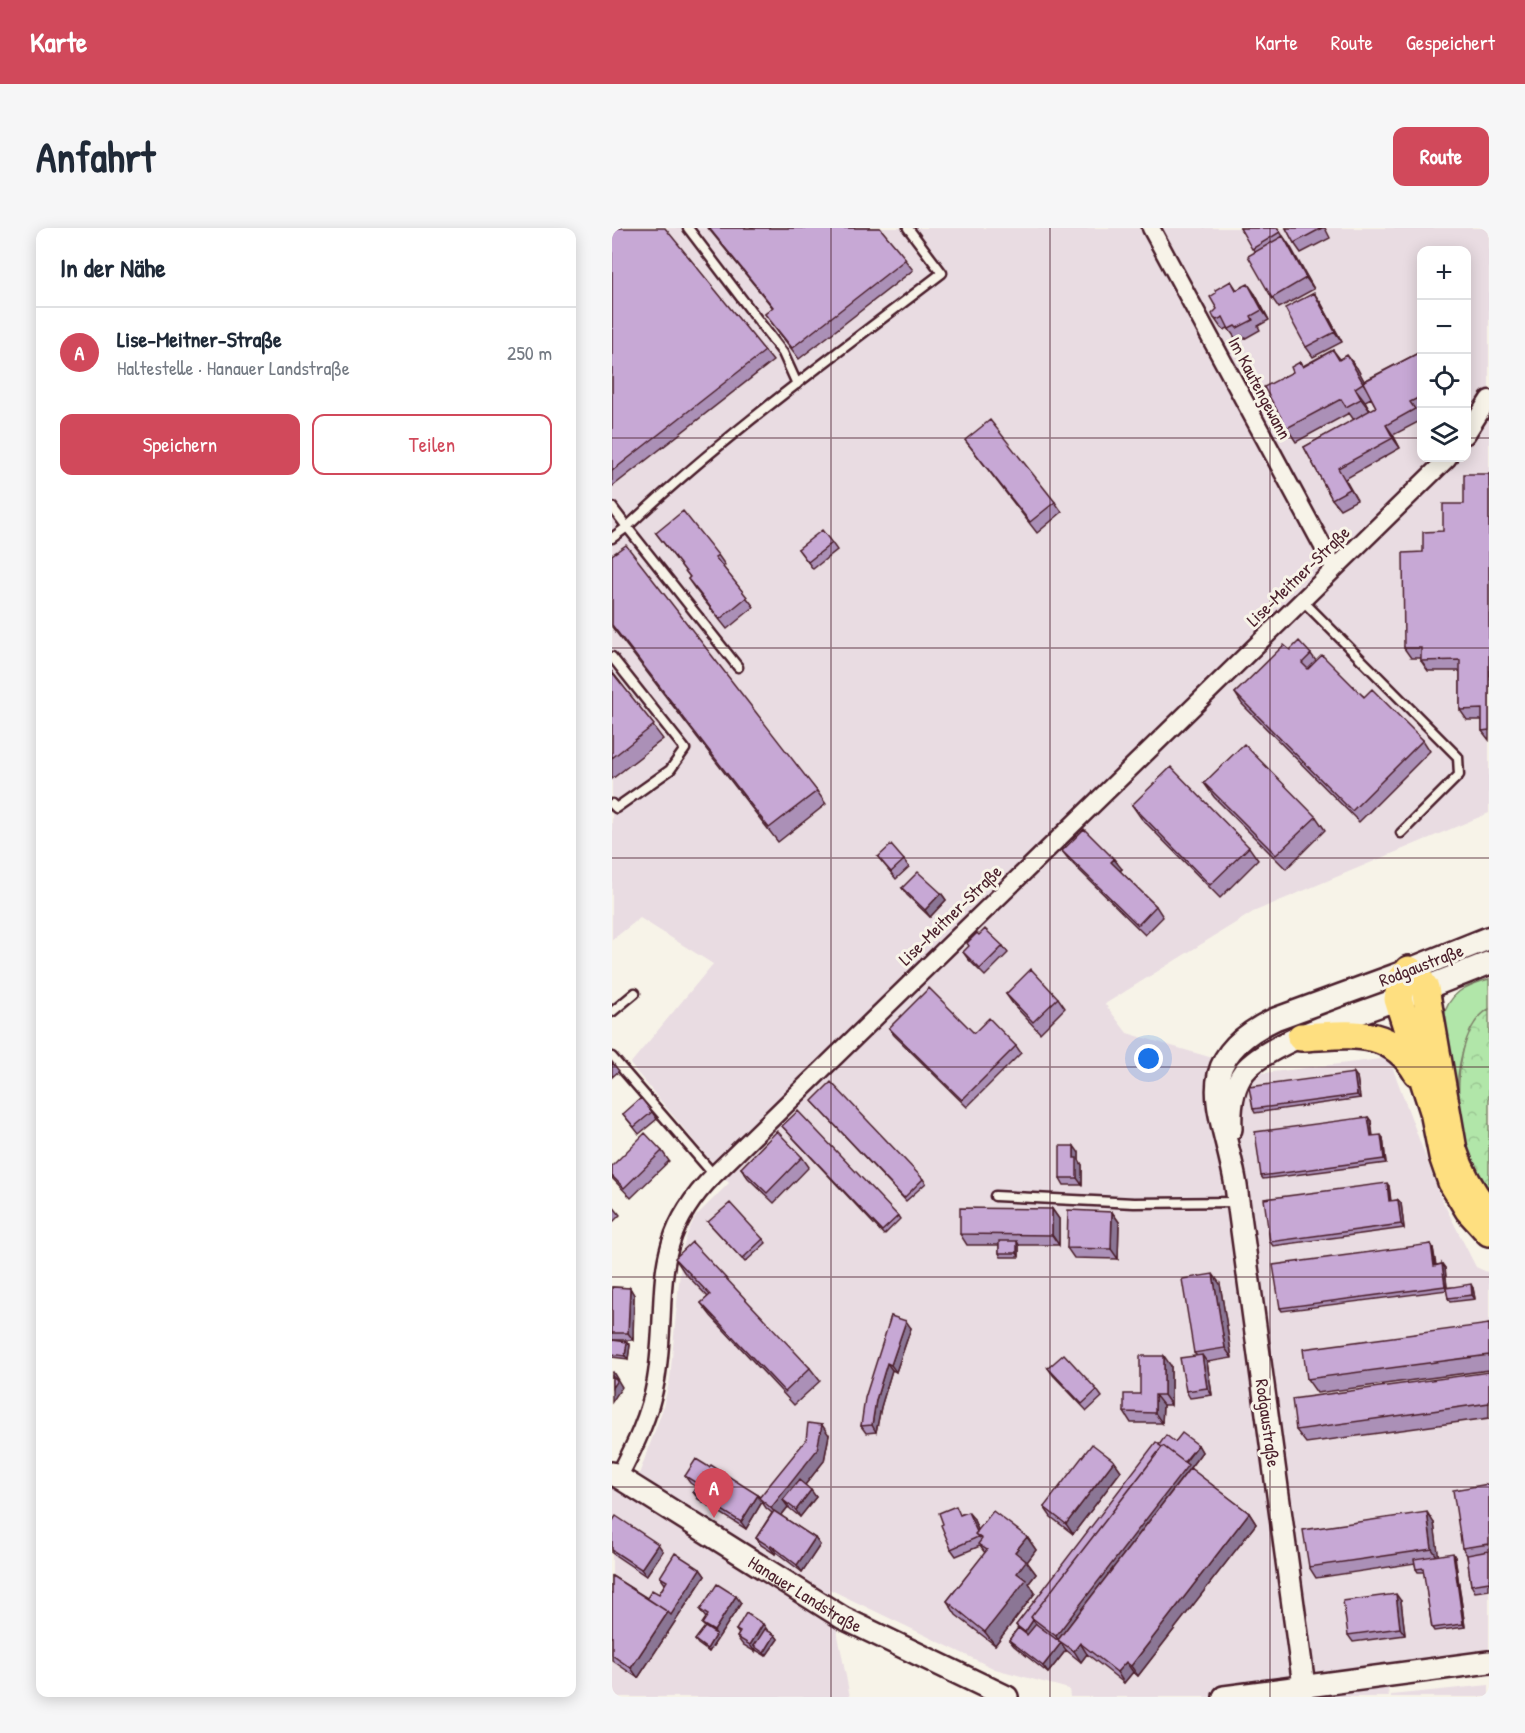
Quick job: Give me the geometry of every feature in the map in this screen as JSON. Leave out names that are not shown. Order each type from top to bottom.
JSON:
[{"type":"highway","points":[[1489,1214],[1470,1191],[1460,1172],[1453,1150],[1417,979],[1401,980],[1398,999],[1434,1112],[1443,1156],[1452,1182],[1469,1210],[1489,1232]]},
{"type":"highway","points":[[1301,1037],[1352,1034],[1381,1039],[1402,1052],[1411,1062],[1426,1088]]},
{"type":"main road","name":"Rodgaustraße","points":[[1417,979],[1489,938]]},
{"type":"main road","name":"Rodgaustraße","points":[[1417,979],[1489,963]]},
{"type":"street","name":"Im Kautengewann","points":[[1151,228],[1334,567]]},
{"type":"street","points":[[1471,428],[1489,399]]},
{"type":"street","name":"Lise-Meitner-Straße","points":[[615,1476],[639,1438],[649,1409],[656,1379],[666,1254],[679,1218],[688,1204],[714,1175],[1301,599],[1444,462]]},
{"type":"street","name":"Rodgaustraße","points":[[1232,1160],[1220,1116],[1217,1078],[1223,1059],[1237,1042],[1254,1029],[1275,1020],[1417,979]]},
{"type":"street","name":"Rodgaustraße","points":[[1304,1686],[1232,1160],[1230,1116],[1233,1094],[1243,1073],[1257,1060],[1301,1037],[1398,999]]},
{"type":"street","name":"Hanauer Landstraße","points":[[615,1476],[843,1618],[1008,1697]]},
{"type":"street","points":[[1224,1697],[1489,1662]]},
{"type":"lane","points":[[688,228],[783,353],[797,384]]},
{"type":"lane","points":[[612,538],[673,483],[942,273],[908,228]]},
{"type":"lane","points":[[612,507],[738,666]]},
{"type":"lane","points":[[1301,599],[1458,757],[1459,775],[1401,833]]},
{"type":"lane","points":[[612,657],[686,749],[670,770],[616,808],[612,804]]},
{"type":"lane","points":[[612,1012],[635,993]]},
{"type":"lane","points":[[612,1057],[714,1175]]},
{"type":"lane","points":[[995,1196],[1134,1203],[1238,1202]]},
{"type":"shaded area","points":[[612,228],[1489,228],[1489,813],[1253,912],[1105,1004],[1127,1033],[1264,1073],[1389,1058],[1440,1196],[1476,1267],[1489,1273],[1489,1653],[1385,1667],[1389,1697],[1070,1697],[1069,1689],[995,1669],[829,1589],[850,1697],[612,1697],[612,1460],[638,1477],[662,1411],[670,1379],[682,1250],[695,1217],[729,1183],[630,1064],[713,964],[640,918],[612,940]]},
{"type":"shaded area","points":[[1489,1685],[1489,1697],[1391,1697],[1391,1695]]},
{"type":"green space","points":[[1489,979],[1489,1009],[1467,1039],[1458,1075],[1458,1113],[1464,1169],[1443,1019],[1445,1010],[1454,996],[1466,987]]},
{"type":"green space","points":[[1489,1009],[1489,1197],[1474,1173],[1466,1152],[1459,1108],[1459,1084],[1461,1060],[1467,1039],[1476,1021]]},
{"type":"building","points":[[612,228],[665,228],[765,351],[612,471]]},
{"type":"building","points":[[709,228],[880,228],[906,259],[792,348],[765,314],[773,307]]},
{"type":"building","points":[[1240,228],[1277,228],[1280,232],[1252,249]]},
{"type":"building","points":[[1286,228],[1322,228],[1294,243]]},
{"type":"building","points":[[1283,236],[1306,278],[1272,298],[1248,256]]},
{"type":"building","points":[[1231,281],[1236,290],[1248,284],[1262,310],[1251,316],[1253,320],[1237,328],[1235,326],[1229,329],[1223,317],[1217,320],[1214,318],[1212,314],[1217,309],[1210,297],[1216,293],[1215,290]]},
{"type":"building","points":[[1314,293],[1335,332],[1306,347],[1285,308]]},
{"type":"building","points":[[1333,350],[1339,360],[1347,355],[1363,383],[1355,388],[1361,399],[1346,407],[1341,399],[1287,428],[1264,387],[1293,372],[1291,367],[1300,362],[1303,367]]},
{"type":"building","points":[[1417,354],[1417,398],[1410,402],[1415,409],[1386,425],[1393,438],[1338,468],[1350,489],[1332,499],[1304,447],[1376,407],[1363,382]]},
{"type":"building","points":[[990,420],[1055,502],[1030,522],[965,440]]},
{"type":"building","points":[[1464,474],[1489,474],[1489,730],[1482,731],[1482,709],[1460,710],[1460,660],[1421,661],[1421,648],[1404,648],[1403,553],[1423,552],[1423,532],[1443,531],[1443,504],[1464,504]]},
{"type":"building","points":[[683,511],[718,555],[715,557],[747,597],[720,619],[656,533]]},
{"type":"building","points":[[822,530],[832,543],[808,562],[798,549]]},
{"type":"building","points":[[626,545],[817,791],[769,828],[612,625],[612,555]]},
{"type":"building","points":[[1299,641],[1311,654],[1302,663],[1308,669],[1322,655],[1364,697],[1372,689],[1423,740],[1352,811],[1235,693],[1284,645],[1290,650]]},
{"type":"building","points":[[612,672],[654,725],[612,758]]},
{"type":"building","points":[[1244,744],[1316,817],[1276,855],[1204,783]]},
{"type":"building","points":[[1171,767],[1249,847],[1210,885],[1132,805]]},
{"type":"building","points":[[1084,829],[1114,859],[1111,862],[1156,906],[1138,925],[1062,851]]},
{"type":"building","points":[[891,845],[904,860],[891,872],[878,857]]},
{"type":"building","points":[[918,872],[941,893],[925,910],[902,888]]},
{"type":"building","points":[[985,929],[1003,946],[980,969],[963,952],[969,946],[967,943]]},
{"type":"building","points":[[1031,969],[1058,998],[1033,1022],[1006,994]]},
{"type":"building","points":[[929,988],[974,1033],[989,1018],[1016,1046],[962,1100],[889,1028]]},
{"type":"building","points":[[1354,1073],[1357,1095],[1253,1109],[1249,1087]]},
{"type":"building","points":[[831,1082],[923,1179],[904,1198],[812,1101]]},
{"type":"building","points":[[641,1098],[652,1112],[634,1127],[623,1114]]},
{"type":"building","points":[[798,1111],[898,1216],[882,1231],[782,1126]]},
{"type":"building","points":[[1368,1117],[1371,1136],[1381,1135],[1384,1159],[1261,1176],[1255,1132]]},
{"type":"building","points":[[777,1131],[802,1157],[767,1193],[741,1168]]},
{"type":"building","points":[[645,1133],[662,1151],[624,1188],[612,1176],[612,1166]]},
{"type":"building","points":[[1060,1146],[1074,1146],[1074,1158],[1077,1158],[1077,1178],[1060,1178]]},
{"type":"building","points":[[1387,1183],[1389,1201],[1398,1200],[1401,1224],[1270,1242],[1264,1199]]},
{"type":"building","points":[[730,1203],[763,1239],[742,1259],[708,1222]]},
{"type":"building","points":[[960,1208],[1052,1209],[1052,1235],[960,1234]]},
{"type":"building","points":[[1068,1210],[1112,1212],[1111,1249],[1067,1248]]},
{"type":"building","points":[[999,1241],[1017,1241],[1017,1253],[999,1253]]},
{"type":"building","points":[[692,1242],[810,1368],[785,1392],[701,1303],[710,1295],[675,1258]]},
{"type":"building","points":[[1431,1244],[1434,1266],[1442,1264],[1445,1286],[1280,1308],[1273,1265]]},
{"type":"building","points":[[1213,1274],[1225,1348],[1194,1353],[1182,1279]]},
{"type":"building","points":[[1471,1284],[1472,1295],[1448,1298],[1446,1288]]},
{"type":"building","points":[[612,1287],[630,1288],[628,1333],[612,1333]]},
{"type":"building","points":[[891,1316],[906,1321],[891,1365],[887,1363],[876,1400],[872,1425],[861,1426],[865,1398]]},
{"type":"building","points":[[1489,1324],[1489,1355],[1307,1379],[1303,1349]]},
{"type":"building","points":[[612,1340],[627,1342],[625,1356],[612,1354]]},
{"type":"building","points":[[1064,1354],[1097,1390],[1082,1404],[1048,1368]]},
{"type":"building","points":[[1202,1355],[1207,1388],[1186,1391],[1180,1358]]},
{"type":"building","points":[[1140,1356],[1164,1356],[1164,1395],[1155,1395],[1155,1413],[1124,1412],[1124,1394],[1140,1394]]},
{"type":"building","points":[[1489,1372],[1489,1403],[1296,1430],[1292,1399]]},
{"type":"building","points":[[612,1376],[617,1380],[612,1388]]},
{"type":"building","points":[[808,1423],[822,1425],[817,1450],[771,1508],[759,1498],[806,1440]]},
{"type":"building","points":[[1182,1433],[1198,1445],[1184,1462],[1159,1445],[1166,1435],[1175,1442]]},
{"type":"building","points":[[1156,1442],[1162,1447],[1031,1617],[1033,1620],[1025,1632],[1016,1625]]},
{"type":"building","points":[[1092,1444],[1114,1461],[1066,1524],[1044,1507]]},
{"type":"building","points":[[1163,1446],[1188,1465],[1056,1636],[1031,1617]]},
{"type":"building","points":[[696,1459],[709,1467],[711,1465],[758,1495],[741,1522],[693,1492],[698,1484],[685,1476]]},
{"type":"building","points":[[1190,1468],[1249,1513],[1131,1666],[1126,1662],[1117,1672],[1080,1643],[1074,1651],[1058,1640]]},
{"type":"building","points":[[799,1480],[811,1490],[796,1510],[783,1500]]},
{"type":"building","points":[[1489,1484],[1489,1544],[1462,1548],[1453,1490]]},
{"type":"building","points":[[956,1506],[960,1515],[968,1512],[978,1537],[951,1549],[941,1525],[943,1524],[939,1513]]},
{"type":"building","points":[[774,1511],[815,1538],[797,1565],[771,1545],[770,1547],[756,1538]]},
{"type":"building","points":[[993,1511],[1027,1537],[1015,1552],[1026,1561],[1017,1573],[1026,1580],[985,1632],[947,1601],[987,1550],[978,1544],[982,1539],[975,1534]]},
{"type":"building","points":[[1427,1512],[1432,1549],[1309,1567],[1303,1530]]},
{"type":"building","points":[[616,1516],[658,1544],[641,1569],[612,1550],[612,1522]]},
{"type":"building","points":[[1489,1551],[1489,1582],[1471,1585],[1467,1555]]},
{"type":"building","points":[[675,1553],[700,1569],[671,1615],[647,1598],[652,1590],[659,1594],[667,1581],[660,1577]]},
{"type":"building","points":[[1453,1553],[1463,1624],[1432,1628],[1423,1568],[1416,1569],[1414,1559]]},
{"type":"building","points":[[612,1576],[668,1612],[631,1668],[612,1655]]},
{"type":"building","points":[[717,1584],[736,1596],[714,1631],[702,1624],[708,1615],[700,1610]]},
{"type":"building","points":[[1396,1594],[1400,1628],[1348,1635],[1343,1601]]},
{"type":"building","points":[[746,1613],[763,1624],[750,1645],[737,1637],[740,1632],[736,1630]]},
{"type":"building","points":[[1036,1624],[1061,1643],[1043,1666],[1009,1640],[1018,1628],[1027,1635]]},
{"type":"building","points":[[705,1627],[716,1634],[707,1649],[695,1640]]},
{"type":"building","points":[[765,1629],[775,1635],[764,1653],[754,1646]]},
{"type":"place","name":"Lise-Meitner-Straße","points":[[714,1518]]}]
